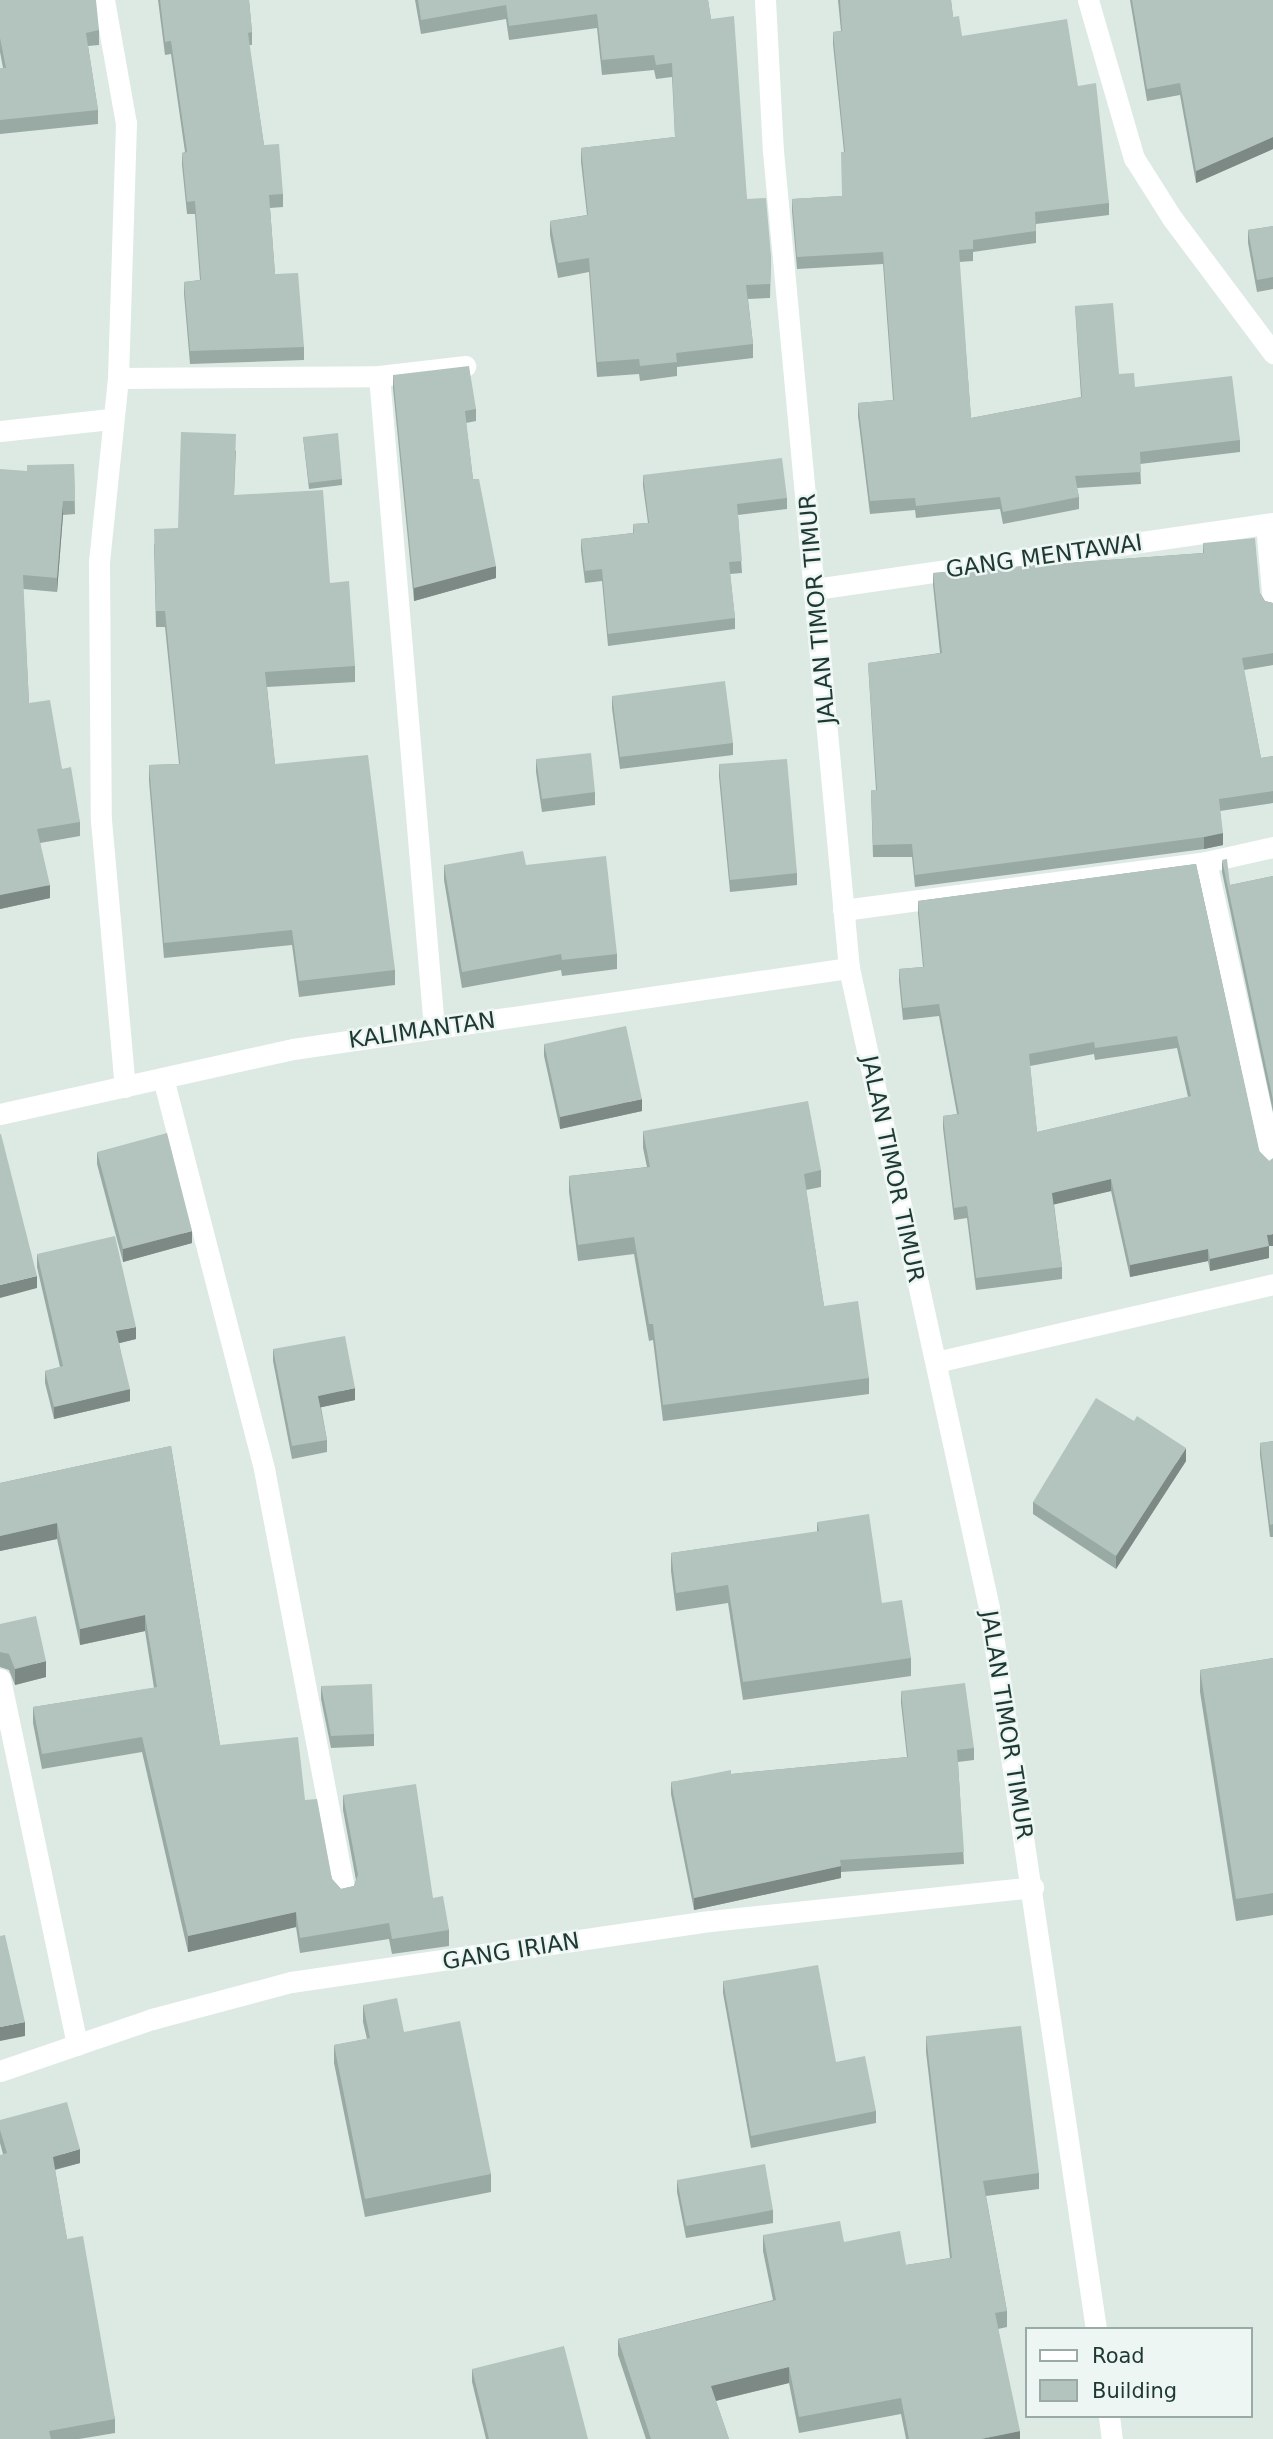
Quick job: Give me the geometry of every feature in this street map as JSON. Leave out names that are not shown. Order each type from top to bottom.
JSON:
[{"type":"street","points":[[104,0],[126,122],[118,378],[110,419],[99,562],[101,820],[125,1087]]},
{"type":"street","name":"JALAN TIMOR TIMUR","points":[[765,0],[774,151],[849,968],[989,1608],[1033,1887],[1097,2327]]},
{"type":"street","points":[[1088,0],[1134,158],[1172,218],[1273,353]]},
{"type":"street","points":[[118,378],[379,376],[465,366]]},
{"type":"street","points":[[379,376],[434,1028]]},
{"type":"street","points":[[0,431],[110,419]]},
{"type":"street","points":[[1269,523],[1273,603]]},
{"type":"street","name":"GANG MENTAWAI","points":[[815,589],[1269,523]]},
{"type":"street","points":[[843,910],[1206,862],[1273,847]]},
{"type":"street","points":[[1206,862],[1272,1160]]},
{"type":"street","name":"KALIMANTAN","points":[[0,1114],[293,1049],[849,968]]},
{"type":"street","points":[[163,1078],[264,1469],[345,1892]]},
{"type":"street","points":[[936,1362],[1273,1284]]},
{"type":"street","points":[[0,1679],[77,2045]]},
{"type":"street","name":"GANG IRIAN","points":[[0,2071],[77,2045],[291,1982],[701,1922],[1033,1887]]},
{"type":"street","points":[[1109,2418],[1112,2439]]},
{"type":"building","points":[[0,0],[96,0],[99,30],[86,33],[98,110],[0,120],[0,68],[6,68],[0,38]]},
{"type":"building","points":[[160,0],[249,0],[252,32],[248,33],[264,145],[279,144],[283,194],[269,195],[275,274],[298,273],[304,347],[190,351],[184,282],[201,280],[195,201],[187,202],[182,153],[187,152],[171,41],[165,42]]},
{"type":"building","points":[[418,0],[708,0],[711,19],[734,16],[747,199],[766,198],[771,256],[770,284],[746,285],[753,344],[676,353],[677,362],[640,366],[639,359],[597,362],[589,258],[558,263],[550,221],[588,215],[581,148],[675,137],[672,63],[656,65],[654,55],[602,60],[597,14],[509,26],[506,5],[421,20]]},
{"type":"building","points":[[840,0],[951,0],[953,17],[959,16],[962,36],[1067,19],[1078,86],[1096,83],[1109,203],[1035,212],[1036,231],[973,240],[973,249],[959,250],[971,418],[1082,397],[1075,306],[1113,303],[1119,374],[1134,373],[1135,387],[1232,376],[1240,440],[1140,452],[1141,472],[1075,476],[1079,497],[1003,512],[1000,497],[916,506],[915,498],[870,501],[858,403],[894,400],[883,252],[797,257],[792,199],[842,196],[841,152],[845,152],[833,32],[842,31]]},
{"type":"building","points":[[1132,0],[1273,0],[1273,137],[1196,171],[1180,83],[1147,89]]},
{"type":"building","points":[[1273,226],[1273,277],[1257,280],[1248,230]]},
{"type":"building","points":[[469,366],[476,409],[465,411],[473,479],[479,479],[496,566],[414,588],[393,375]]},
{"type":"building","points":[[181,432],[236,434],[234,495],[323,490],[330,583],[349,581],[355,666],[265,672],[275,764],[368,755],[395,970],[299,981],[292,930],[164,943],[149,765],[180,764],[165,611],[156,611],[154,529],[178,528]]},
{"type":"building","points":[[338,433],[342,479],[309,483],[303,437]]},
{"type":"building","points":[[782,458],[787,498],[737,504],[742,561],[729,562],[735,618],[608,634],[602,569],[585,571],[581,539],[634,533],[633,524],[649,523],[643,475]]},
{"type":"building","points":[[74,464],[75,501],[63,501],[57,578],[23,575],[29,703],[50,700],[62,769],[71,767],[80,822],[37,829],[50,885],[0,895],[0,469],[27,471],[27,465]]},
{"type":"building","points":[[1255,538],[1260,593],[1265,601],[1273,603],[1273,653],[1242,658],[1261,758],[1273,756],[1273,791],[1219,799],[1223,833],[915,875],[912,844],[873,845],[871,790],[877,790],[868,663],[942,653],[933,573],[1204,553],[1203,543]]},
{"type":"building","points":[[725,681],[733,743],[620,757],[612,696]]},
{"type":"building","points":[[591,753],[595,792],[542,799],[536,759]]},
{"type":"building","points":[[787,759],[797,873],[730,880],[719,764]]},
{"type":"building","points":[[523,851],[526,865],[606,856],[617,954],[562,960],[561,954],[462,972],[444,865]]},
{"type":"building","points":[[1227,859],[1230,885],[1273,876],[1273,1100],[1222,860]]},
{"type":"building","points":[[1196,864],[1259,1151],[1269,1161],[1273,1158],[1273,1234],[1267,1235],[1269,1246],[1210,1259],[1208,1249],[1130,1265],[1111,1179],[1052,1193],[1062,1267],[976,1278],[967,1206],[954,1208],[943,1116],[959,1114],[939,1004],[903,1008],[899,969],[924,967],[918,901]],"holes":[[[1177,1036],[1191,1096],[1037,1132],[1029,1054],[1094,1042],[1095,1048]]]},
{"type":"building","points":[[626,1026],[642,1099],[560,1117],[544,1044]]},
{"type":"building","points":[[808,1101],[821,1170],[804,1174],[824,1306],[858,1301],[869,1378],[663,1405],[653,1324],[649,1324],[634,1237],[578,1245],[569,1176],[650,1167],[643,1131]]},
{"type":"building","points":[[167,1133],[192,1231],[123,1249],[97,1152]]},
{"type":"building","points":[[0,1134],[37,1276],[0,1285]]},
{"type":"building","points":[[115,1236],[136,1327],[116,1331],[130,1389],[54,1407],[45,1371],[63,1366],[37,1254]]},
{"type":"building","points":[[345,1336],[355,1388],[318,1396],[327,1440],[292,1446],[273,1349]]},
{"type":"building","points":[[1096,1398],[1134,1421],[1137,1416],[1186,1448],[1116,1556],[1033,1502]]},
{"type":"building","points":[[1273,1441],[1273,1524],[1270,1525],[1260,1443]]},
{"type":"building","points":[[171,1446],[220,1745],[298,1737],[305,1800],[317,1799],[332,1879],[341,1889],[354,1886],[358,1875],[343,1795],[416,1784],[433,1898],[443,1896],[449,1930],[392,1939],[389,1923],[300,1938],[296,1912],[188,1936],[142,1737],[42,1754],[33,1707],[157,1687],[145,1615],[80,1629],[57,1523],[0,1536],[0,1483]]},
{"type":"building","points":[[869,1514],[882,1603],[902,1600],[911,1658],[743,1682],[728,1585],[676,1593],[671,1553],[819,1531],[817,1522]]},
{"type":"building","points":[[36,1616],[46,1661],[15,1669],[9,1654],[0,1652],[0,1624]]},
{"type":"building","points":[[1273,1658],[1273,1893],[1236,1899],[1200,1670]]},
{"type":"building","points":[[965,1683],[974,1748],[957,1750],[964,1852],[840,1860],[841,1866],[694,1898],[671,1782],[731,1770],[731,1774],[908,1757],[901,1691]]},
{"type":"building","points":[[372,1684],[374,1734],[331,1736],[321,1686]]},
{"type":"building","points":[[5,1935],[25,2022],[0,2027],[0,1936]]},
{"type":"building","points":[[818,1965],[836,2062],[865,2056],[876,2111],[751,2136],[723,1981]]},
{"type":"building","points":[[397,1998],[404,2032],[460,2021],[491,2174],[365,2199],[334,2045],[370,2038],[363,2005]]},
{"type":"building","points":[[1021,2026],[1039,2173],[983,2181],[1007,2311],[995,2313],[1020,2431],[981,2439],[909,2439],[901,2398],[799,2417],[789,2367],[711,2386],[729,2439],[651,2439],[618,2339],[776,2300],[763,2235],[840,2221],[844,2242],[900,2231],[906,2265],[952,2258],[926,2036]]},
{"type":"building","points":[[67,2102],[80,2149],[53,2157],[67,2239],[83,2236],[115,2419],[49,2431],[51,2439],[0,2439],[0,2155],[7,2153],[0,2120]]},
{"type":"building","points":[[765,2164],[773,2210],[686,2226],[677,2180]]},
{"type":"building","points":[[564,2346],[588,2439],[489,2439],[472,2369]]}]
